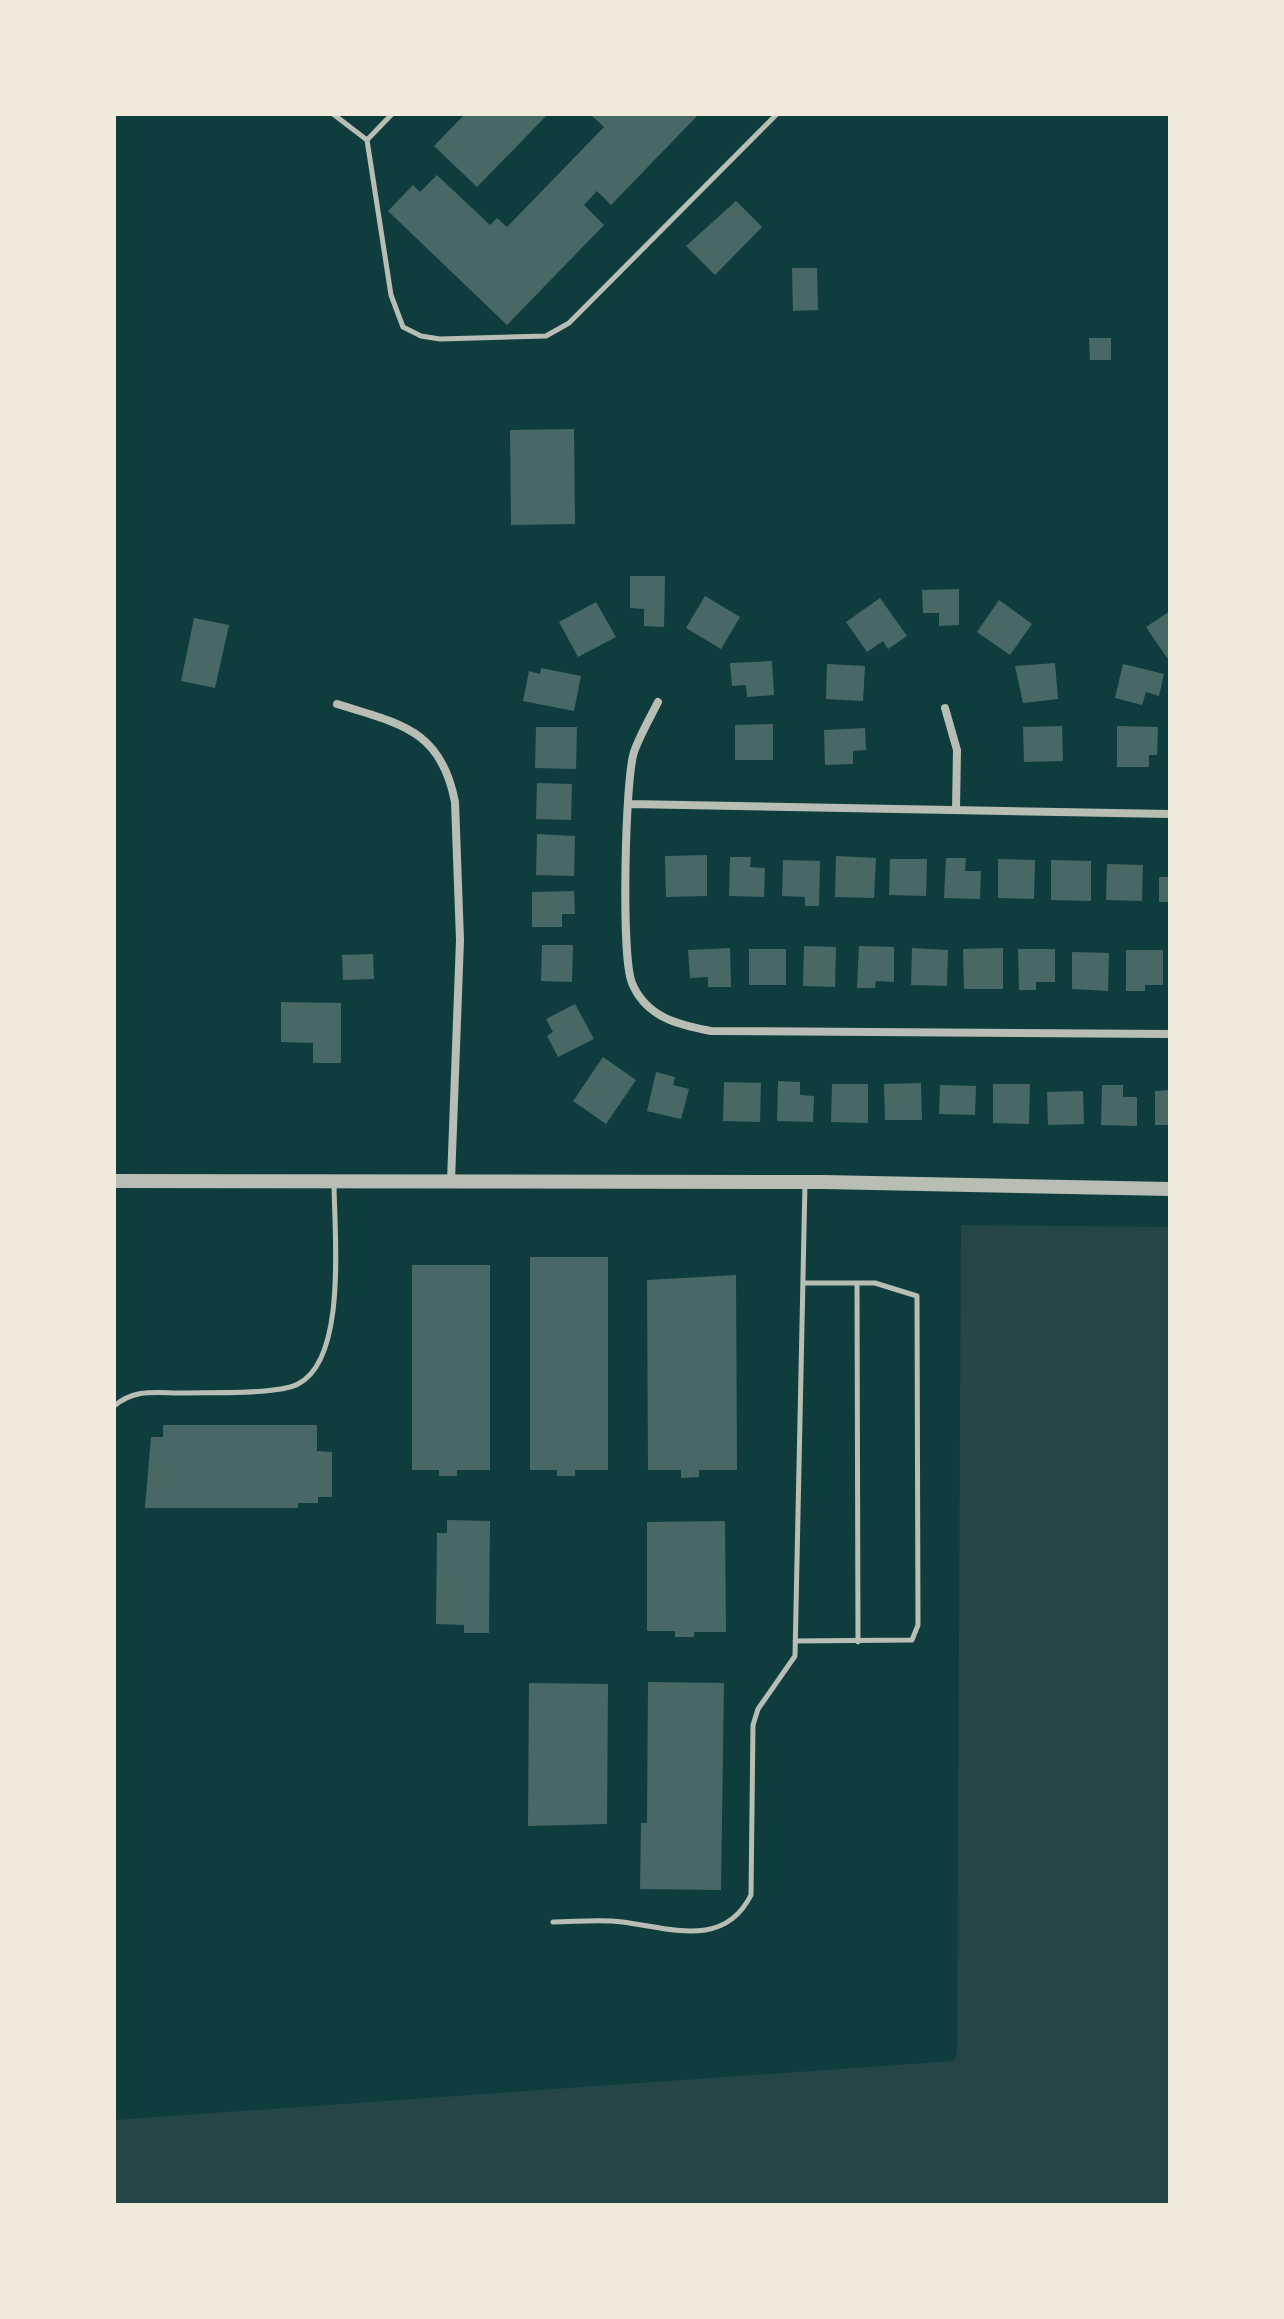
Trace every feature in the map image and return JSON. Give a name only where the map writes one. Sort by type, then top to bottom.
[{"type":"street","points":[[658,702],[633,754],[624,942],[632,983],[648,1007],[672,1024],[711,1031],[1170,1034]]},
{"type":"street","points":[[337,704],[407,726],[440,756],[451,780],[455,802],[460,940],[451,1181]]},
{"type":"street","points":[[945,708],[957,750],[956,810]]},
{"type":"street","points":[[629,804],[1170,814]]},
{"type":"street","points":[[114,1181],[805,1182],[1170,1189]]},
{"type":"lane","points":[[333,114],[367,140],[391,295],[403,327],[421,336],[440,339],[546,336],[569,323],[777,114]]},
{"type":"lane","points":[[367,140],[392,114]]},
{"type":"lane","points":[[114,1406],[129,1393],[238,1392],[297,1385],[316,1371],[328,1346],[334,1289],[334,1181]]},
{"type":"lane","points":[[553,1922],[620,1921],[699,1931],[724,1925],[742,1912],[751,1895],[753,1725],[758,1709],[795,1656],[805,1182]]},
{"type":"lane","points":[[795,1641],[912,1640],[918,1625],[917,1296],[892,1286],[803,1283]]},
{"type":"lane","points":[[857,1283],[858,1642]]},
{"type":"shaded area","points":[[961,1225],[1170,1227],[1170,2205],[114,2205],[114,2120],[954,2061],[957,2053]]},
{"type":"building","points":[[465,114],[548,114],[477,187],[434,146]]},
{"type":"building","points":[[590,114],[699,114],[611,205],[597,191],[584,205],[604,225],[507,325],[388,211],[413,185],[420,192],[437,175],[490,225],[497,218],[507,227],[604,127]]},
{"type":"building","points":[[736,201],[762,227],[715,275],[686,246]]},
{"type":"building","points":[[792,268],[817,268],[818,310],[793,311]]},
{"type":"building","points":[[1089,338],[1111,338],[1111,360],[1090,360]]},
{"type":"building","points":[[574,429],[575,524],[511,525],[510,430]]},
{"type":"building","points":[[630,576],[665,576],[664,627],[644,626],[644,609],[630,608]]},
{"type":"building","points":[[959,589],[959,625],[939,626],[939,613],[923,613],[922,590]]},
{"type":"building","points":[[705,596],[740,617],[721,649],[686,628]]},
{"type":"building","points":[[880,598],[907,636],[888,649],[883,641],[867,652],[846,622]]},
{"type":"building","points":[[999,600],[1032,624],[1010,655],[977,632]]},
{"type":"building","points":[[596,602],[616,637],[578,657],[559,622]]},
{"type":"building","points":[[1170,611],[1170,656],[1167,658],[1146,627]]},
{"type":"building","points":[[194,618],[229,625],[215,688],[181,681]]},
{"type":"building","points":[[772,661],[774,695],[747,697],[746,685],[732,686],[730,663]]},
{"type":"building","points":[[1055,663],[1058,699],[1023,703],[1015,666]]},
{"type":"building","points":[[827,664],[865,666],[863,701],[826,699]]},
{"type":"building","points":[[1123,664],[1164,674],[1159,696],[1146,692],[1142,705],[1115,698]]},
{"type":"building","points":[[541,668],[581,676],[574,711],[523,701],[529,671],[540,674]]},
{"type":"building","points":[[773,724],[773,760],[735,760],[735,725]]},
{"type":"building","points":[[1062,726],[1063,761],[1024,762],[1023,727]]},
{"type":"building","points":[[1117,726],[1158,727],[1157,755],[1149,755],[1149,767],[1117,767]]},
{"type":"building","points":[[536,727],[577,727],[576,769],[535,768]]},
{"type":"building","points":[[865,728],[866,750],[853,751],[853,764],[825,765],[824,730]]},
{"type":"building","points":[[537,783],[572,784],[571,820],[536,819]]},
{"type":"building","points":[[537,834],[575,836],[574,876],[536,875]]},
{"type":"building","points":[[707,855],[707,896],[666,897],[665,856]]},
{"type":"building","points":[[836,856],[876,858],[874,898],[835,897]]},
{"type":"building","points":[[730,857],[751,857],[750,867],[765,868],[764,897],[729,896]]},
{"type":"building","points":[[946,858],[966,858],[965,871],[981,871],[980,899],[944,898]]},
{"type":"building","points":[[890,859],[927,859],[926,896],[889,895]]},
{"type":"building","points":[[998,859],[1035,860],[1034,899],[998,898]]},
{"type":"building","points":[[783,860],[820,861],[819,906],[805,906],[805,897],[782,896]]},
{"type":"building","points":[[1051,860],[1091,861],[1091,901],[1051,900]]},
{"type":"building","points":[[1107,864],[1143,865],[1142,901],[1106,900]]},
{"type":"building","points":[[1159,877],[1170,877],[1170,902],[1159,902]]},
{"type":"building","points":[[574,891],[575,914],[562,914],[562,927],[532,927],[532,892]]},
{"type":"building","points":[[542,945],[573,945],[572,982],[541,981]]},
{"type":"building","points":[[804,946],[836,947],[835,987],[803,986]]},
{"type":"building","points":[[859,946],[894,947],[894,982],[876,981],[875,988],[857,988]]},
{"type":"building","points":[[730,948],[731,987],[708,987],[708,977],[690,978],[688,950]]},
{"type":"building","points":[[912,948],[948,950],[947,986],[911,985]]},
{"type":"building","points":[[1003,948],[1003,989],[964,989],[963,949]]},
{"type":"building","points":[[749,949],[786,949],[786,985],[749,985]]},
{"type":"building","points":[[1018,949],[1055,949],[1055,982],[1036,982],[1036,990],[1019,990]]},
{"type":"building","points":[[1126,950],[1163,950],[1163,985],[1145,985],[1145,991],[1126,991]]},
{"type":"building","points":[[1072,952],[1109,953],[1108,991],[1072,989]]},
{"type":"building","points":[[373,954],[374,979],[343,980],[342,955]]},
{"type":"building","points":[[281,1002],[341,1003],[341,1063],[313,1063],[313,1043],[281,1042]]},
{"type":"building","points":[[575,1004],[594,1039],[558,1057],[547,1036],[553,1032],[546,1019]]},
{"type":"building","points":[[603,1057],[636,1080],[606,1124],[573,1101]]},
{"type":"building","points":[[656,1072],[675,1077],[673,1085],[689,1089],[681,1119],[647,1111]]},
{"type":"building","points":[[778,1081],[800,1082],[800,1095],[814,1096],[813,1122],[777,1121]]},
{"type":"building","points":[[724,1082],[761,1083],[760,1122],[723,1121]]},
{"type":"building","points":[[921,1083],[922,1120],[885,1120],[884,1084]]},
{"type":"building","points":[[832,1084],[868,1084],[868,1123],[831,1122]]},
{"type":"building","points":[[993,1084],[1030,1084],[1029,1124],[993,1123]]},
{"type":"building","points":[[940,1085],[976,1086],[975,1115],[939,1114]]},
{"type":"building","points":[[1102,1085],[1123,1085],[1123,1097],[1137,1097],[1137,1126],[1101,1125]]},
{"type":"building","points":[[1170,1090],[1170,1125],[1155,1125],[1155,1091]]},
{"type":"building","points":[[1083,1091],[1084,1124],[1048,1125],[1047,1092]]},
{"type":"building","points":[[530,1257],[608,1257],[608,1470],[575,1470],[575,1476],[557,1476],[557,1470],[530,1470]]},
{"type":"building","points":[[412,1265],[490,1265],[490,1470],[457,1470],[457,1476],[439,1476],[439,1470],[412,1470]]},
{"type":"building","points":[[736,1275],[737,1470],[699,1470],[699,1477],[681,1478],[681,1470],[648,1470],[647,1280]]},
{"type":"building","points":[[163,1425],[317,1425],[317,1451],[332,1452],[332,1497],[318,1497],[318,1503],[298,1503],[298,1508],[145,1508],[151,1437],[163,1437]]},
{"type":"building","points":[[447,1520],[490,1521],[489,1633],[464,1633],[464,1625],[436,1624],[437,1533],[447,1533]]},
{"type":"building","points":[[725,1521],[726,1632],[694,1632],[694,1637],[675,1637],[675,1631],[647,1631],[647,1522]]},
{"type":"building","points":[[648,1682],[724,1683],[721,1890],[640,1889],[641,1823],[647,1823]]},
{"type":"building","points":[[529,1683],[608,1684],[607,1824],[528,1826]]}]
